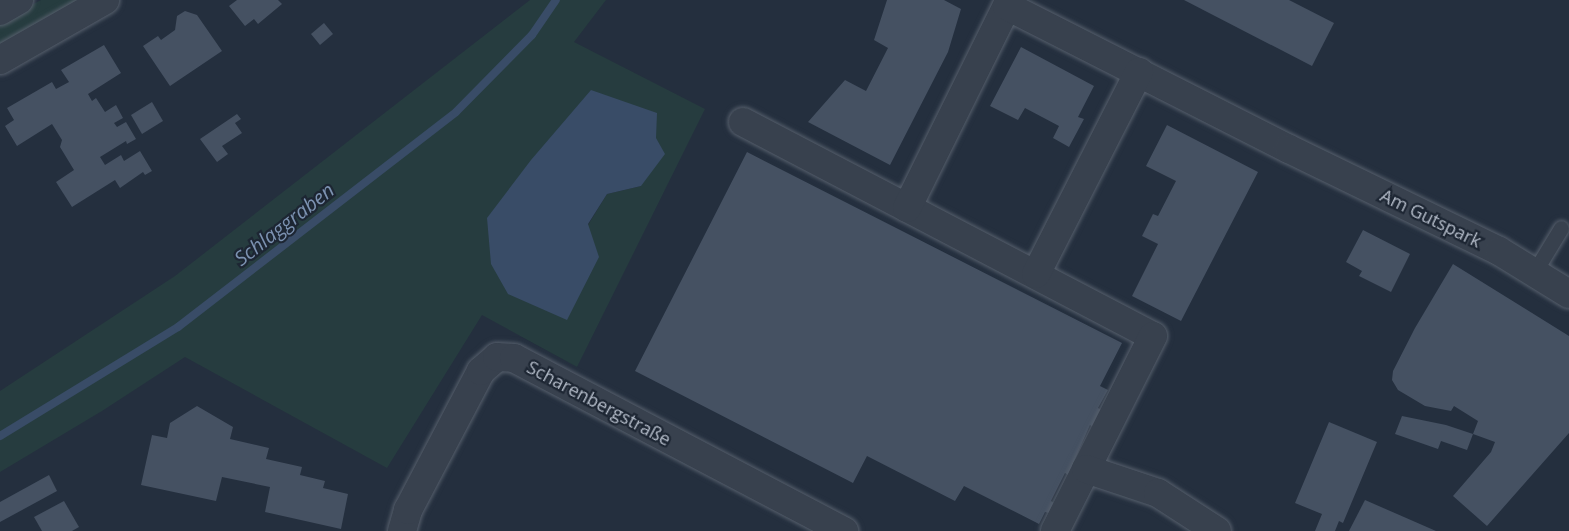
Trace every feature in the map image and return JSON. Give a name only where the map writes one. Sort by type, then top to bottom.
[{"type":"street","points":[[0,11],[19,0]]},
{"type":"street","points":[[0,60],[105,0]]},
{"type":"street","name":"Am Gutspark","points":[[907,208],[1007,6],[1289,149],[1499,251],[1569,294]]},
{"type":"street","points":[[1036,274],[1139,72]]},
{"type":"street","points":[[743,122],[1153,336],[1055,531]]},
{"type":"street","name":"Scharenbergstraße","points":[[402,531],[408,510],[481,371],[497,357],[514,358],[844,531]]},
{"type":"street","points":[[1086,470],[1158,493],[1217,531]]},
{"type":"lane","points":[[1535,272],[1561,228]]},
{"type":"green space","points":[[41,0],[84,0],[0,46],[0,22]]},
{"type":"green space","points":[[530,0],[606,0],[574,42],[705,109],[577,367],[482,315],[387,468],[185,357],[102,411],[0,472],[0,391],[175,276]],"holes":[[[591,90],[641,186],[607,194],[588,225]]]},
{"type":"water","points":[[591,90],[657,113],[656,138],[665,154],[641,186],[607,194],[588,224],[599,257],[567,320],[508,294],[491,264],[487,218],[531,160]]},
{"type":"building","points":[[237,0],[278,0],[282,4],[258,24],[254,19],[245,26],[229,6]]},
{"type":"building","points":[[887,0],[944,0],[961,9],[948,52],[890,165],[808,122],[845,80],[866,91],[888,48],[874,40]]},
{"type":"building","points":[[1184,0],[1289,0],[1334,23],[1312,66]]},
{"type":"building","points":[[185,11],[197,15],[222,51],[170,86],[143,46],[158,36],[161,40],[175,30],[177,16]]},
{"type":"building","points":[[324,23],[333,34],[320,45],[311,34]]},
{"type":"building","points":[[104,45],[121,73],[88,94],[92,101],[96,98],[105,112],[116,105],[123,118],[114,123],[117,127],[126,122],[136,139],[127,144],[126,141],[100,157],[105,165],[121,155],[124,161],[140,151],[152,171],[145,175],[143,172],[120,188],[115,180],[72,207],[56,182],[74,170],[60,147],[62,140],[52,124],[17,146],[5,126],[14,120],[7,108],[52,82],[56,89],[69,82],[61,70]]},
{"type":"building","points":[[1021,47],[1094,86],[1078,117],[1084,119],[1069,147],[1053,138],[1059,126],[1025,108],[1018,120],[990,106]]},
{"type":"building","points":[[152,102],[163,121],[142,134],[131,115]]},
{"type":"building","points":[[237,114],[241,119],[235,123],[242,133],[222,146],[228,154],[217,162],[200,139]]},
{"type":"building","points":[[1167,125],[1258,172],[1181,321],[1132,296],[1158,244],[1142,236],[1153,214],[1158,216],[1176,181],[1146,166]]},
{"type":"building","points":[[747,152],[1122,343],[1100,386],[1108,390],[1098,408],[1102,410],[1093,427],[1090,425],[1068,475],[1065,473],[1051,501],[1054,503],[1049,513],[1045,512],[1039,524],[964,486],[955,501],[867,456],[853,483],[635,371]]},
{"type":"building","points":[[1363,230],[1410,254],[1391,292],[1359,276],[1362,271],[1346,262]]},
{"type":"building","points":[[1453,264],[1569,336],[1569,433],[1487,526],[1453,496],[1491,452],[1495,442],[1473,434],[1478,421],[1454,406],[1451,411],[1425,406],[1398,390],[1392,380],[1393,371],[1415,328]]},
{"type":"building","points":[[197,406],[233,427],[230,439],[269,448],[266,459],[302,467],[300,475],[325,481],[323,488],[348,494],[341,529],[265,512],[270,487],[222,477],[216,501],[141,485],[152,435],[167,438],[170,423]]},
{"type":"building","points":[[1402,416],[1446,425],[1473,434],[1467,450],[1441,441],[1438,449],[1395,434]]},
{"type":"building","points":[[1329,422],[1377,442],[1343,523],[1339,521],[1335,531],[1315,531],[1322,514],[1295,503]]},
{"type":"building","points":[[49,475],[57,491],[0,522],[0,502]]},
{"type":"building","points":[[1365,500],[1436,531],[1349,531]]},
{"type":"building","points":[[64,501],[79,527],[72,531],[42,531],[34,517]]},
{"type":"waterway","name":"Schlaggraben","points":[[0,436],[178,327],[456,112],[532,35],[556,0]]}]
